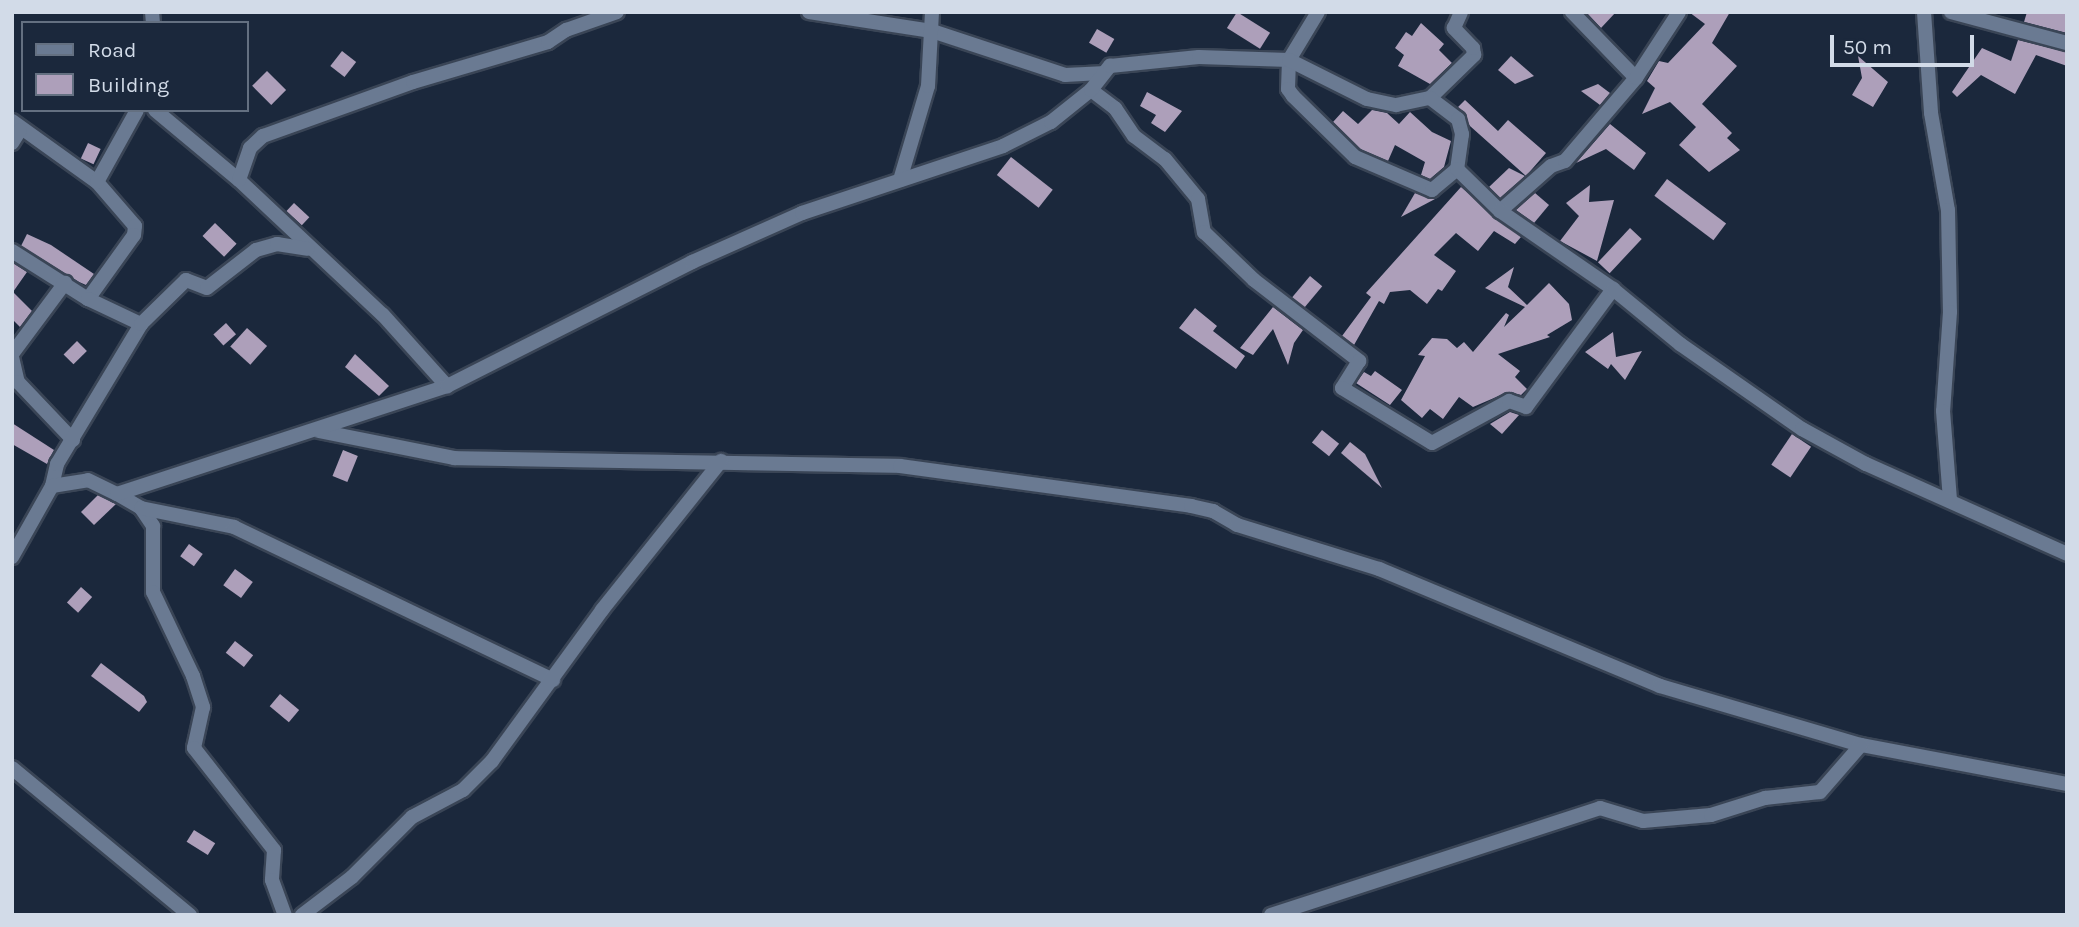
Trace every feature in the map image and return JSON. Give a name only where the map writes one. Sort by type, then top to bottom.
[{"type":"street","points":[[239,180],[250,148],[263,136],[413,82],[548,41],[566,30],[617,12]]},
{"type":"street","points":[[809,12],[932,31],[1065,75],[1101,73]]},
{"type":"street","points":[[900,180],[928,86],[932,12]]},
{"type":"street","points":[[1318,12],[1289,60],[1288,89],[1350,154],[1432,190],[1457,170],[1462,134],[1458,119],[1430,98]]},
{"type":"street","points":[[117,494],[447,386],[692,262],[802,214],[1003,146],[1051,122],[1091,90],[1101,73],[1110,66],[1199,57],[1289,60],[1367,99],[1396,105],[1430,98],[1474,55],[1473,48],[1454,28],[1461,12]]},
{"type":"street","points":[[1572,12],[1636,78]]},
{"type":"street","points":[[1500,211],[1551,166],[1565,161],[1636,78],[1679,12]]},
{"type":"street","points":[[1924,12],[1931,113],[1948,210],[1950,312],[1943,411],[1950,500]]},
{"type":"street","points":[[1951,12],[2067,43]]},
{"type":"street","points":[[1091,90],[1115,108],[1134,136],[1165,159],[1198,199],[1204,232],[1254,280],[1359,361],[1342,388],[1432,443],[1509,401],[1526,407],[1613,289]]},
{"type":"street","points":[[97,183],[136,112]]},
{"type":"street","points":[[157,112],[239,180],[309,249],[383,315],[447,386]]},
{"type":"street","points":[[15,131],[97,183],[136,230],[88,299]]},
{"type":"street","points":[[1457,170],[1500,211],[1613,289],[1680,344],[1802,429],[1866,464],[2067,554]]},
{"type":"street","points":[[12,557],[52,486],[57,464],[141,324],[190,278],[207,288],[256,250],[277,244],[309,249]]},
{"type":"street","points":[[12,251],[88,299],[141,324]]},
{"type":"street","points":[[65,283],[12,355],[18,382],[73,440]]},
{"type":"street","points":[[316,430],[454,458],[900,466],[1213,511],[1237,525],[1379,569],[1660,686],[1861,745],[2067,785]]},
{"type":"street","points":[[302,915],[352,877],[412,817],[471,783],[553,680],[601,610],[721,461]]},
{"type":"street","points":[[52,486],[88,480],[141,508],[234,527],[553,680]]},
{"type":"street","points":[[141,508],[155,533],[153,592],[193,676],[203,707],[194,748],[274,850],[272,880],[285,915]]},
{"type":"street","points":[[1271,915],[1600,808],[1643,821],[1711,815],[1765,798],[1819,793],[1861,745]]},
{"type":"street","points":[[12,768],[190,915]]},
{"type":"building","points":[[1237,12],[1270,33],[1260,49],[1227,28]]},
{"type":"building","points":[[1586,12],[1616,12],[1601,28]]},
{"type":"building","points":[[1689,12],[1730,12],[1712,43],[1737,66],[1702,104],[1732,133],[1727,138],[1740,150],[1709,172],[1679,145],[1696,127],[1670,102],[1642,114],[1655,88],[1647,81],[1659,61],[1668,63],[1705,24]]},
{"type":"building","points":[[2027,12],[2067,12],[2067,33],[2024,22]]},
{"type":"building","points":[[1421,23],[1444,44],[1439,50],[1452,63],[1430,84],[1398,66],[1404,55],[1395,48],[1406,32],[1412,36]]},
{"type":"building","points":[[1097,29],[1114,39],[1106,53],[1089,43]]},
{"type":"building","points":[[2018,40],[2067,52],[2067,66],[2036,55],[2015,94],[1981,75],[1957,97],[1952,92],[1982,48],[2011,61]]},
{"type":"building","points":[[342,51],[356,62],[344,77],[330,66]]},
{"type":"building","points":[[1511,56],[1534,76],[1515,84],[1498,70]]},
{"type":"building","points":[[1858,56],[1888,82],[1873,107],[1852,95],[1862,78]]},
{"type":"building","points":[[267,71],[286,90],[271,105],[252,86]]},
{"type":"building","points":[[1598,84],[1610,93],[1600,105],[1581,91]]},
{"type":"building","points":[[1147,92],[1182,111],[1165,132],[1151,123],[1156,115],[1140,106]]},
{"type":"building","points":[[1465,100],[1498,131],[1508,120],[1546,153],[1526,176],[1470,126],[1458,107]]},
{"type":"building","points":[[1372,110],[1387,113],[1399,124],[1410,112],[1432,132],[1451,141],[1444,167],[1430,179],[1421,175],[1425,162],[1395,145],[1388,161],[1360,149],[1333,122],[1343,111],[1358,124]]},
{"type":"building","points":[[1610,124],[1646,153],[1634,170],[1606,149],[1576,163]]},
{"type":"building","points":[[88,143],[101,149],[94,164],[81,158]]},
{"type":"building","points":[[1011,157],[1053,190],[1039,208],[997,175]]},
{"type":"building","points":[[1509,168],[1525,176],[1500,198],[1489,187]]},
{"type":"building","points":[[1667,179],[1726,224],[1713,240],[1654,196]]},
{"type":"building","points":[[1590,185],[1589,202],[1614,200],[1597,261],[1560,241],[1579,216],[1566,203]]},
{"type":"building","points":[[1461,187],[1521,237],[1515,244],[1494,231],[1478,251],[1456,233],[1434,255],[1456,271],[1442,291],[1438,289],[1427,304],[1410,290],[1390,292],[1384,304],[1379,301],[1354,345],[1342,336],[1371,297],[1366,293]]},
{"type":"building","points":[[1415,193],[1435,199],[1401,217]]},
{"type":"building","points":[[1535,193],[1549,205],[1534,223],[1516,210]]},
{"type":"building","points":[[294,203],[309,217],[302,225],[286,211]]},
{"type":"building","points":[[215,223],[237,244],[224,257],[202,236]]},
{"type":"building","points":[[1630,228],[1642,239],[1610,273],[1598,262]]},
{"type":"building","points":[[27,234],[51,245],[94,274],[86,285],[79,282],[21,246]]},
{"type":"building","points":[[13,263],[27,272],[13,292],[32,311],[20,327],[12,319]]},
{"type":"building","points":[[1514,267],[1508,287],[1527,305],[1549,283],[1569,304],[1572,320],[1547,335],[1550,337],[1498,354],[1520,371],[1515,377],[1527,389],[1521,395],[1508,392],[1473,407],[1459,397],[1443,419],[1430,409],[1422,418],[1401,400],[1425,356],[1418,355],[1432,338],[1447,339],[1457,348],[1464,342],[1473,352],[1506,313],[1509,315],[1504,327],[1525,307],[1485,288]]},
{"type":"building","points":[[1310,276],[1322,286],[1304,308],[1292,297]]},
{"type":"building","points":[[1273,307],[1303,330],[1294,343],[1288,365],[1273,329],[1253,355],[1240,348]]},
{"type":"building","points":[[1195,308],[1217,326],[1213,331],[1245,356],[1236,369],[1179,328]]},
{"type":"building","points":[[226,323],[236,334],[223,346],[213,334]]},
{"type":"building","points":[[247,328],[267,346],[250,365],[230,347]]},
{"type":"building","points":[[1613,332],[1616,357],[1642,351],[1625,380],[1611,364],[1608,369],[1585,352]]},
{"type":"building","points":[[77,341],[87,351],[73,364],[64,354]]},
{"type":"building","points":[[355,354],[389,386],[379,396],[345,367]]},
{"type":"building","points":[[1375,371],[1402,390],[1390,405],[1356,383],[1364,372],[1371,376]]},
{"type":"building","points":[[1510,412],[1519,415],[1502,434],[1490,424]]},
{"type":"building","points":[[12,423],[54,450],[47,464],[12,444]]},
{"type":"building","points":[[1322,430],[1339,444],[1329,456],[1312,442]]},
{"type":"building","points":[[1792,434],[1811,447],[1790,478],[1771,465]]},
{"type":"building","points":[[1350,442],[1365,454],[1382,488],[1341,453]]},
{"type":"building","points":[[343,450],[358,456],[347,482],[333,476]]},
{"type":"building","points":[[98,495],[116,504],[94,525],[81,512]]},
{"type":"building","points":[[189,544],[203,554],[194,566],[180,556]]},
{"type":"building","points":[[235,569],[253,582],[241,598],[223,585]]},
{"type":"building","points":[[81,587],[92,597],[78,613],[67,603]]},
{"type":"building","points":[[235,641],[253,655],[244,667],[226,653]]},
{"type":"building","points":[[101,663],[144,696],[147,702],[139,712],[91,676]]},
{"type":"building","points":[[280,694],[299,710],[289,722],[270,706]]},
{"type":"building","points":[[194,830],[215,843],[208,855],[187,842]]}]
